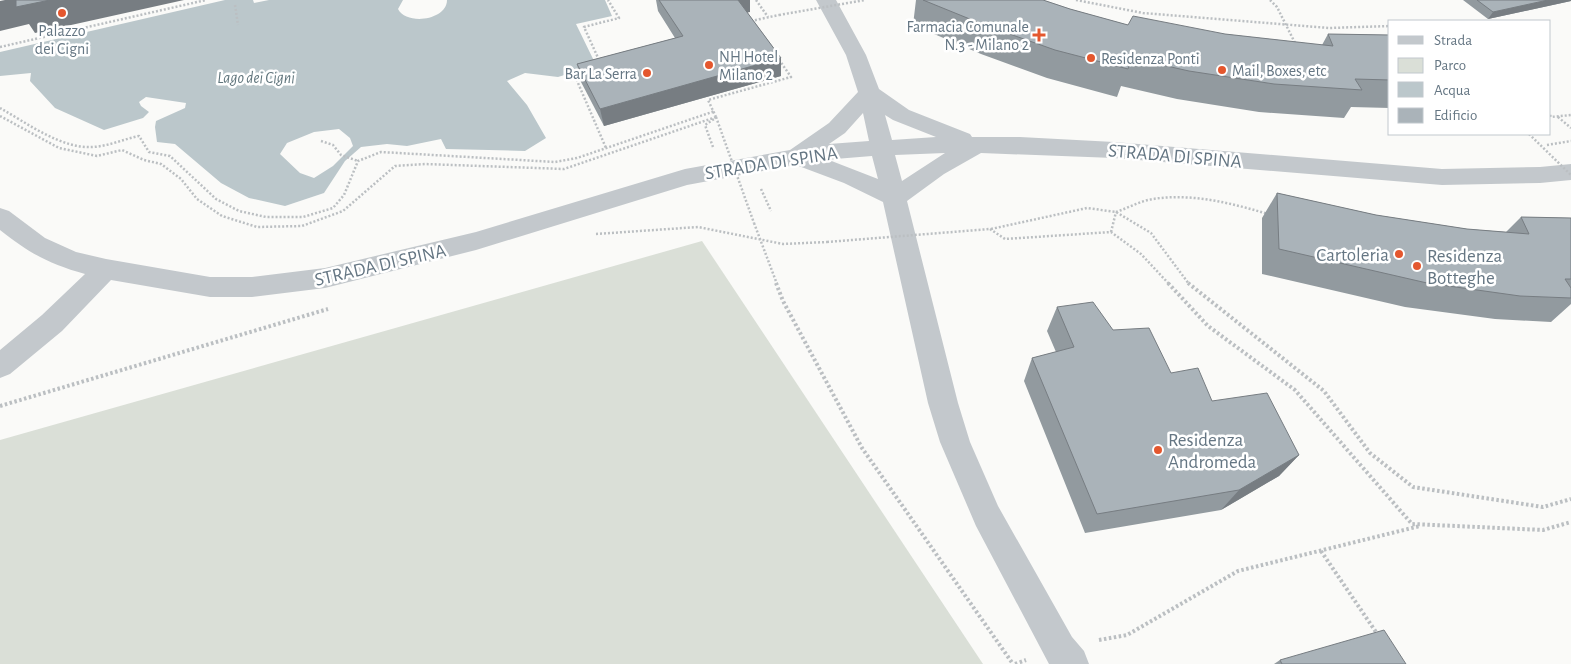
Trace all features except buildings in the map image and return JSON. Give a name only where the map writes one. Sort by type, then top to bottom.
[{"type":"street","points":[[826,0],[856,55],[869,93],[943,403],[955,442],[987,516],[1060,648],[1071,664]]},
{"type":"street","points":[[869,93],[901,115],[978,144]]},
{"type":"street","points":[[795,157],[837,128],[869,93]]},
{"type":"street","points":[[895,198],[936,168],[978,144]]},
{"type":"street","name":"STRADA DI SPINA","points":[[0,218],[36,245],[70,260],[106,269],[210,287],[252,287],[325,278],[476,241],[685,177],[795,157],[882,148],[978,144],[1114,150],[1442,177],[1571,173]]},
{"type":"street","points":[[795,157],[852,177],[895,198]]},
{"type":"street","points":[[0,366],[52,323],[106,269]]},
{"type":"path","points":[[0,47],[206,0]]},
{"type":"path","points":[[602,68],[584,27],[620,18],[608,0]]},
{"type":"path","points":[[756,0],[768,17]]},
{"type":"path","points":[[757,29],[751,21],[865,0]]},
{"type":"path","points":[[1076,0],[1143,13],[1329,28],[1388,26]]},
{"type":"path","points":[[1270,0],[1277,7],[1297,47]]},
{"type":"path","points":[[235,5],[238,26]]},
{"type":"path","points":[[780,61],[791,77],[708,100],[715,111],[759,239],[783,301],[862,448],[1013,664]]},
{"type":"path","points":[[584,74],[574,76],[606,148]]},
{"type":"path","points":[[0,108],[63,141],[86,147],[102,146],[124,138],[139,136],[149,152],[170,156],[216,199],[239,211],[266,217],[303,217],[333,208],[344,195],[349,177],[358,161],[381,152],[555,162],[577,158],[715,111]]},
{"type":"path","points":[[1551,116],[1571,115]]},
{"type":"path","points":[[0,116],[59,148],[80,154],[97,156],[122,150],[144,160],[161,164],[181,179],[197,199],[222,216],[257,227],[302,226],[343,211],[395,166],[425,164],[564,169],[716,117]]},
{"type":"path","points":[[1558,116],[1571,128]]},
{"type":"path","points":[[705,125],[716,117]]},
{"type":"path","points":[[1530,135],[1571,173]]},
{"type":"path","points":[[321,141],[330,142],[341,155],[358,161]]},
{"type":"path","points":[[1116,212],[1151,200],[1193,197],[1245,207],[1269,214]]},
{"type":"path","points":[[592,234],[698,227],[783,244],[990,229],[1087,208],[1116,212],[1151,233],[1188,282],[1324,391],[1370,453],[1413,487],[1543,507],[1571,499]]},
{"type":"path","points":[[1112,232],[1116,212]]},
{"type":"path","points":[[990,229],[1005,239],[1112,232],[1141,254],[1208,326],[1295,390],[1412,524],[1543,530],[1571,522]]},
{"type":"path","points":[[0,406],[329,308]]},
{"type":"path","points":[[1126,635],[1238,571],[1426,525]]},
{"type":"path","points":[[1321,551],[1381,640]]},
{"type":"green space","points":[[702,241],[983,664],[0,664],[0,440]]},
{"type":"water","name":"Lago dei Cigni","points":[[225,0],[253,0],[254,3],[269,0],[403,0],[398,9],[409,18],[417,19],[434,16],[441,12],[447,0],[605,0],[612,16],[576,24],[596,65],[558,77],[525,73],[507,81],[527,105],[546,138],[525,151],[446,149],[441,139],[407,146],[387,144],[361,147],[345,161],[324,193],[285,206],[249,198],[221,183],[175,144],[157,142],[156,121],[185,108],[186,103],[146,97],[139,102],[149,112],[143,118],[104,130],[55,108],[30,81],[31,73],[0,76],[0,52]],"holes":[[[339,129],[350,138],[353,146],[333,166],[314,178],[300,173],[280,154],[287,143],[314,132]]]},
{"type":"place","name":"Palazzo dei Cigni","points":[[62,13]]},
{"type":"place","name":"Farmacia Comunale N.3 - Milano 2","points":[[1039,35]]},
{"type":"place","name":"Residenza Ponti","points":[[1091,58]]},
{"type":"place","name":"NH Hotel Milano 2","points":[[709,65]]},
{"type":"place","name":"Mail, Boxes, etc","points":[[1222,70]]},
{"type":"place","name":"Bar La Serra","points":[[647,73]]},
{"type":"place","name":"Cartoleria","points":[[1399,254]]},
{"type":"place","name":"Residenza Botteghe","points":[[1417,266]]},
{"type":"place","name":"Residenza Andromeda","points":[[1158,450]]}]
